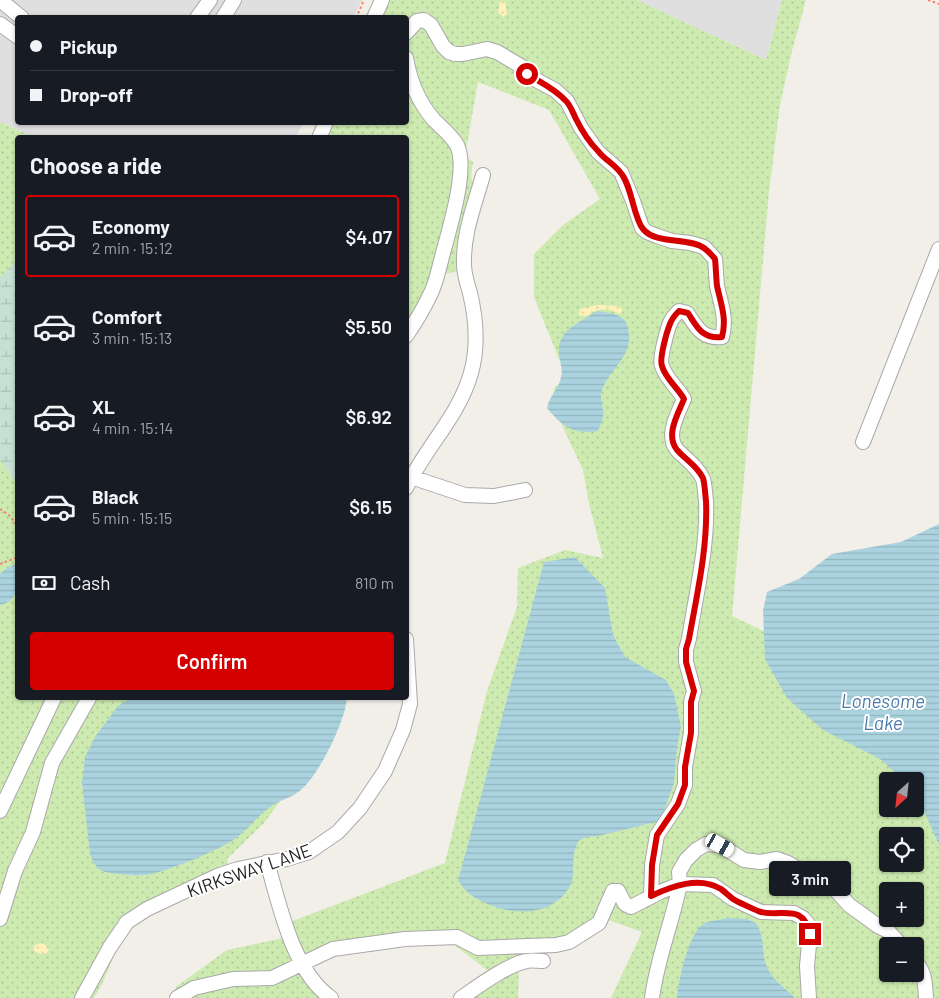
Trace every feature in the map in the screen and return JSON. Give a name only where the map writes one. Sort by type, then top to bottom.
[{"type":"street","points":[[0,0],[18,15]]},
{"type":"street","points":[[199,15],[210,0]]},
{"type":"street","points":[[225,15],[234,0]]},
{"type":"street","points":[[375,15],[382,0]]},
{"type":"street","points":[[409,30],[417,21],[424,20],[431,25],[443,46],[449,52],[463,54],[487,49],[498,52],[524,68],[527,74],[538,82],[554,90],[567,101],[581,128],[598,152],[621,172],[642,228],[656,236],[672,241],[704,247],[715,259],[717,283],[723,307],[725,327],[722,337],[712,338],[706,335],[698,328],[688,313],[679,311],[670,323],[661,358],[661,365],[669,380],[684,399],[674,423],[672,438],[677,449],[690,461],[703,479],[706,535],[686,649],[686,662],[694,691],[691,702],[691,733],[685,767],[685,785],[678,804],[657,835],[652,865],[651,896]]},
{"type":"street","points":[[0,24],[15,35]]},
{"type":"street","points":[[409,73],[422,105],[450,135],[457,146],[460,175],[454,210],[439,272],[431,293],[409,331]]},
{"type":"street","points":[[482,175],[464,240],[465,278],[474,319],[475,342],[471,371],[463,394],[447,424],[409,483],[465,494],[494,496],[525,490]]},
{"type":"street","points":[[864,442],[939,249]]},
{"type":"street","name":"KIRKSWAY LANE","points":[[82,998],[110,947],[127,922],[147,909],[198,884],[238,869],[288,859],[309,852],[338,832],[360,808],[384,771],[404,730],[410,704],[409,688]]},
{"type":"street","points":[[0,811],[53,700]]},
{"type":"street","points":[[0,919],[15,871],[33,832],[52,763],[88,700]]},
{"type":"street","points":[[652,998],[655,974],[675,908],[680,884],[680,872],[686,860],[696,850],[706,844],[720,845],[744,860],[760,862],[777,859],[788,863],[812,877],[826,882],[849,905],[888,931],[894,937]]},
{"type":"street","points":[[267,862],[289,932],[302,963],[323,992],[331,998]]},
{"type":"street","points":[[177,998],[194,988],[233,979],[272,978],[333,949],[415,938],[458,937],[478,948],[556,946],[569,942],[599,923],[613,891],[618,891],[626,904],[631,907],[680,884],[713,885],[733,899],[761,912],[794,913],[803,918],[808,924],[810,934],[807,966],[809,998]]},
{"type":"street","points":[[461,998],[512,966],[527,961],[543,961]]},
{"type":"street","points":[[924,976],[926,998]]},
{"type":"path","points":[[357,15],[364,0]]},
{"type":"path","points":[[928,0],[939,4]]},
{"type":"path","points":[[0,508],[10,515],[15,522]]},
{"type":"path","points":[[0,564],[15,557]]},
{"type":"shaded area","points":[[0,0],[362,0],[354,15],[15,15],[15,125],[302,125],[297,135],[27,135],[0,122]]},
{"type":"shaded area","points":[[637,0],[782,0],[766,60]]},
{"type":"green space","points":[[388,0],[637,0],[766,60],[782,0],[806,0],[780,105],[769,192],[732,616],[793,645],[939,613],[939,998],[611,998],[642,932],[603,918],[583,942],[546,953],[541,957],[516,955],[491,973],[445,938],[371,952],[302,954],[329,993],[339,998],[169,998],[177,986],[227,950],[283,938],[265,877],[259,872],[253,871],[182,898],[146,917],[132,928],[119,944],[94,998],[0,998],[0,122],[29,135],[15,135],[15,700],[343,700],[296,780],[264,823],[227,859],[229,867],[280,866],[277,871],[290,922],[445,863],[487,691],[517,607],[518,568],[565,550],[603,558],[589,504],[583,470],[551,402],[555,387],[567,379],[534,297],[534,254],[563,225],[600,199],[549,110],[478,82],[465,156],[473,162],[471,176],[474,187],[459,236],[456,253],[459,271],[444,274],[409,341],[409,135],[326,135],[331,125],[409,125],[409,15],[381,15]]},
{"type":"green space","points":[[15,262],[15,481],[0,460],[0,278]]},
{"type":"green space","points":[[519,966],[518,998],[473,998]]},
{"type":"sand","points":[[501,1],[505,2],[507,14],[503,17],[498,12]]},
{"type":"sand","points":[[598,305],[618,306],[622,309],[622,313],[603,309],[587,316],[579,315],[580,309]]},
{"type":"sand","points":[[43,943],[49,949],[47,953],[41,954],[34,951],[34,946]]},
{"type":"water","points":[[597,311],[615,314],[623,319],[628,328],[629,343],[623,358],[608,378],[601,393],[603,414],[598,431],[582,432],[563,424],[547,408],[561,377],[562,368],[559,345],[562,338],[577,323]]},
{"type":"water","name":"Lonesome Lake","points":[[939,524],[939,845],[924,811],[924,772],[895,772],[880,759],[823,730],[787,698],[765,659],[763,611],[767,592],[799,579],[832,554],[901,542]]},
{"type":"water","points":[[575,557],[605,588],[613,635],[625,657],[666,680],[674,694],[681,727],[674,783],[660,821],[598,836],[586,837],[578,841],[574,853],[572,882],[561,898],[538,910],[524,912],[510,910],[483,902],[469,894],[458,881],[544,562]]},
{"type":"water","points":[[15,565],[15,592],[7,603],[0,605],[0,574],[8,567]]},
{"type":"water","points":[[128,700],[347,700],[342,719],[325,756],[312,778],[297,793],[268,808],[229,843],[178,865],[145,875],[109,873],[100,870],[90,854],[82,783],[85,757],[95,737],[118,706]]},
{"type":"water","points":[[728,918],[747,919],[756,923],[761,935],[764,957],[770,973],[795,998],[677,998],[685,957],[694,935],[705,923]]},
{"type":"route","points":[[527,74],[554,90],[567,101],[581,128],[598,152],[621,172],[642,228],[656,236],[672,241],[704,247],[715,259],[717,283],[723,307],[725,327],[722,337],[712,338],[698,328],[688,313],[679,311],[670,323],[661,358],[661,365],[669,380],[684,399],[674,423],[672,438],[677,449],[690,461],[703,479],[706,535],[686,649],[686,662],[694,691],[691,702],[691,733],[685,767],[685,785],[678,804],[657,835],[652,865],[651,896],[680,884],[713,885],[733,899],[761,912],[794,913],[803,918],[808,924],[810,934]]}]
